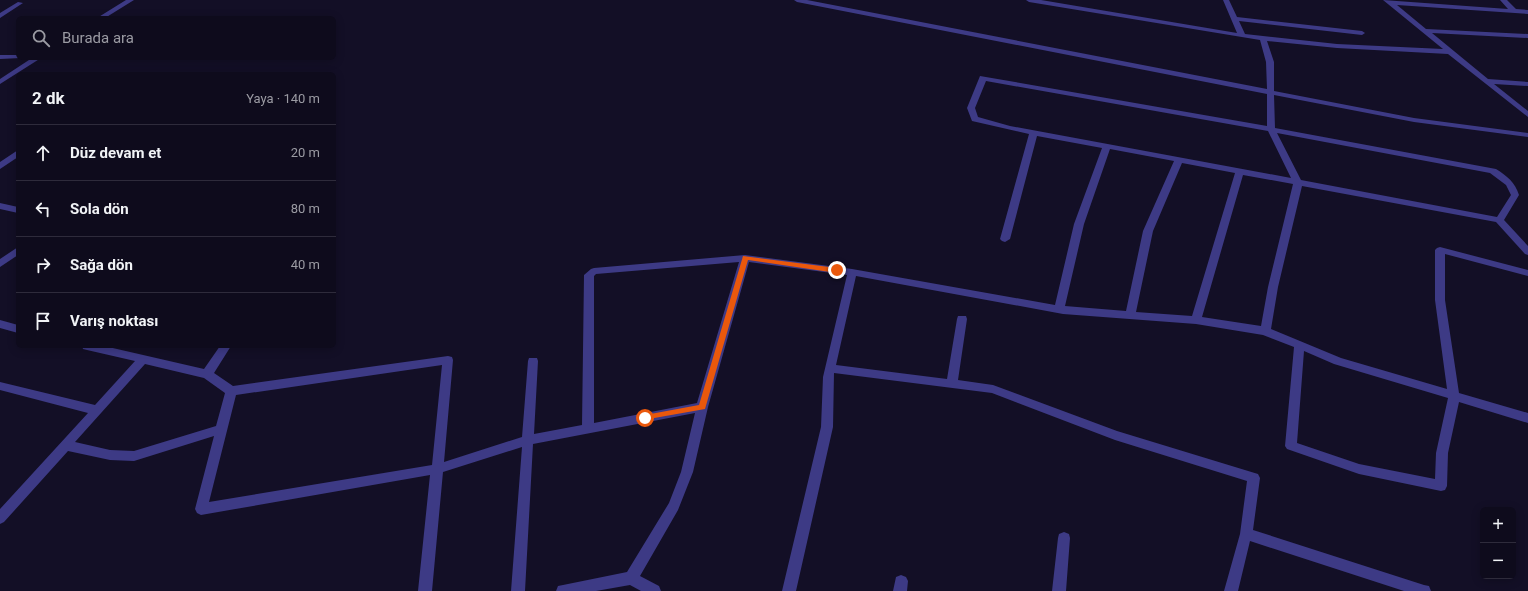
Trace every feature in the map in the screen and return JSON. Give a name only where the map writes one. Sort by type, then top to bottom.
[{"type":"street","points":[[103,16],[131,0]]},
{"type":"street","points":[[797,0],[1414,120],[1528,134]]},
{"type":"street","points":[[1029,0],[1242,36],[1337,46],[1451,52]]},
{"type":"street","points":[[1226,0],[1242,36]]},
{"type":"street","points":[[1503,0],[1514,11]]},
{"type":"street","points":[[1388,2],[1528,12]]},
{"type":"street","points":[[1388,2],[1528,114]]},
{"type":"street","points":[[0,16],[20,3]]},
{"type":"street","points":[[1235,19],[1362,33]]},
{"type":"street","points":[[1425,31],[1528,36]]},
{"type":"street","points":[[1263,38],[1270,62],[1271,130],[1298,183],[1273,287],[1265,331]]},
{"type":"street","points":[[0,57],[16,57]]},
{"type":"street","points":[[0,82],[34,60]]},
{"type":"street","points":[[1499,220],[1515,195],[1514,188],[1507,180],[1493,171],[983,78],[971,108],[976,119],[1034,132],[1499,220],[1528,252]]},
{"type":"street","points":[[1486,81],[1527,84]]},
{"type":"street","points":[[1005,239],[1034,132]]},
{"type":"street","points":[[1059,309],[1079,224],[1107,145]]},
{"type":"street","points":[[0,166],[16,156]]},
{"type":"street","points":[[1130,315],[1148,231],[1179,159]]},
{"type":"street","points":[[1196,320],[1240,171]]},
{"type":"street","points":[[0,206],[16,210]]},
{"type":"street","points":[[1299,345],[1291,446],[1359,469],[1441,486],[1442,453],[1454,397],[1440,300],[1440,250],[1528,274]]},
{"type":"street","points":[[0,264],[16,252]]},
{"type":"street","points":[[564,591],[611,587],[631,578],[674,506],[687,472],[702,407],[745,258]]},
{"type":"street","points":[[588,428],[589,275],[594,271],[745,258],[852,272],[1059,309],[1196,320],[1265,331],[1338,361],[1528,418]]},
{"type":"street","points":[[789,591],[827,428],[828,376],[852,272]]},
{"type":"street","points":[[952,384],[962,318]]},
{"type":"street","points":[[0,324],[16,328]]},
{"type":"street","points":[[96,348],[207,374],[231,391],[448,360],[425,591]]},
{"type":"street","points":[[207,374],[225,348]]},
{"type":"street","points":[[0,518],[143,359]]},
{"type":"street","points":[[518,591],[533,361]]},
{"type":"street","points":[[830,368],[993,389],[1115,435],[1254,478],[1246,534],[1231,591]]},
{"type":"street","points":[[0,386],[96,410]]},
{"type":"street","points":[[231,391],[201,509],[437,469],[528,440],[702,407]]},
{"type":"street","points":[[65,446],[110,455],[134,456],[222,429]]},
{"type":"street","points":[[1246,534],[1424,591]]},
{"type":"street","points":[[1059,591],[1064,538]]},
{"type":"street","points":[[631,578],[654,591]]},
{"type":"route","points":[[645,418],[702,407],[745,258],[837,270]]}]
